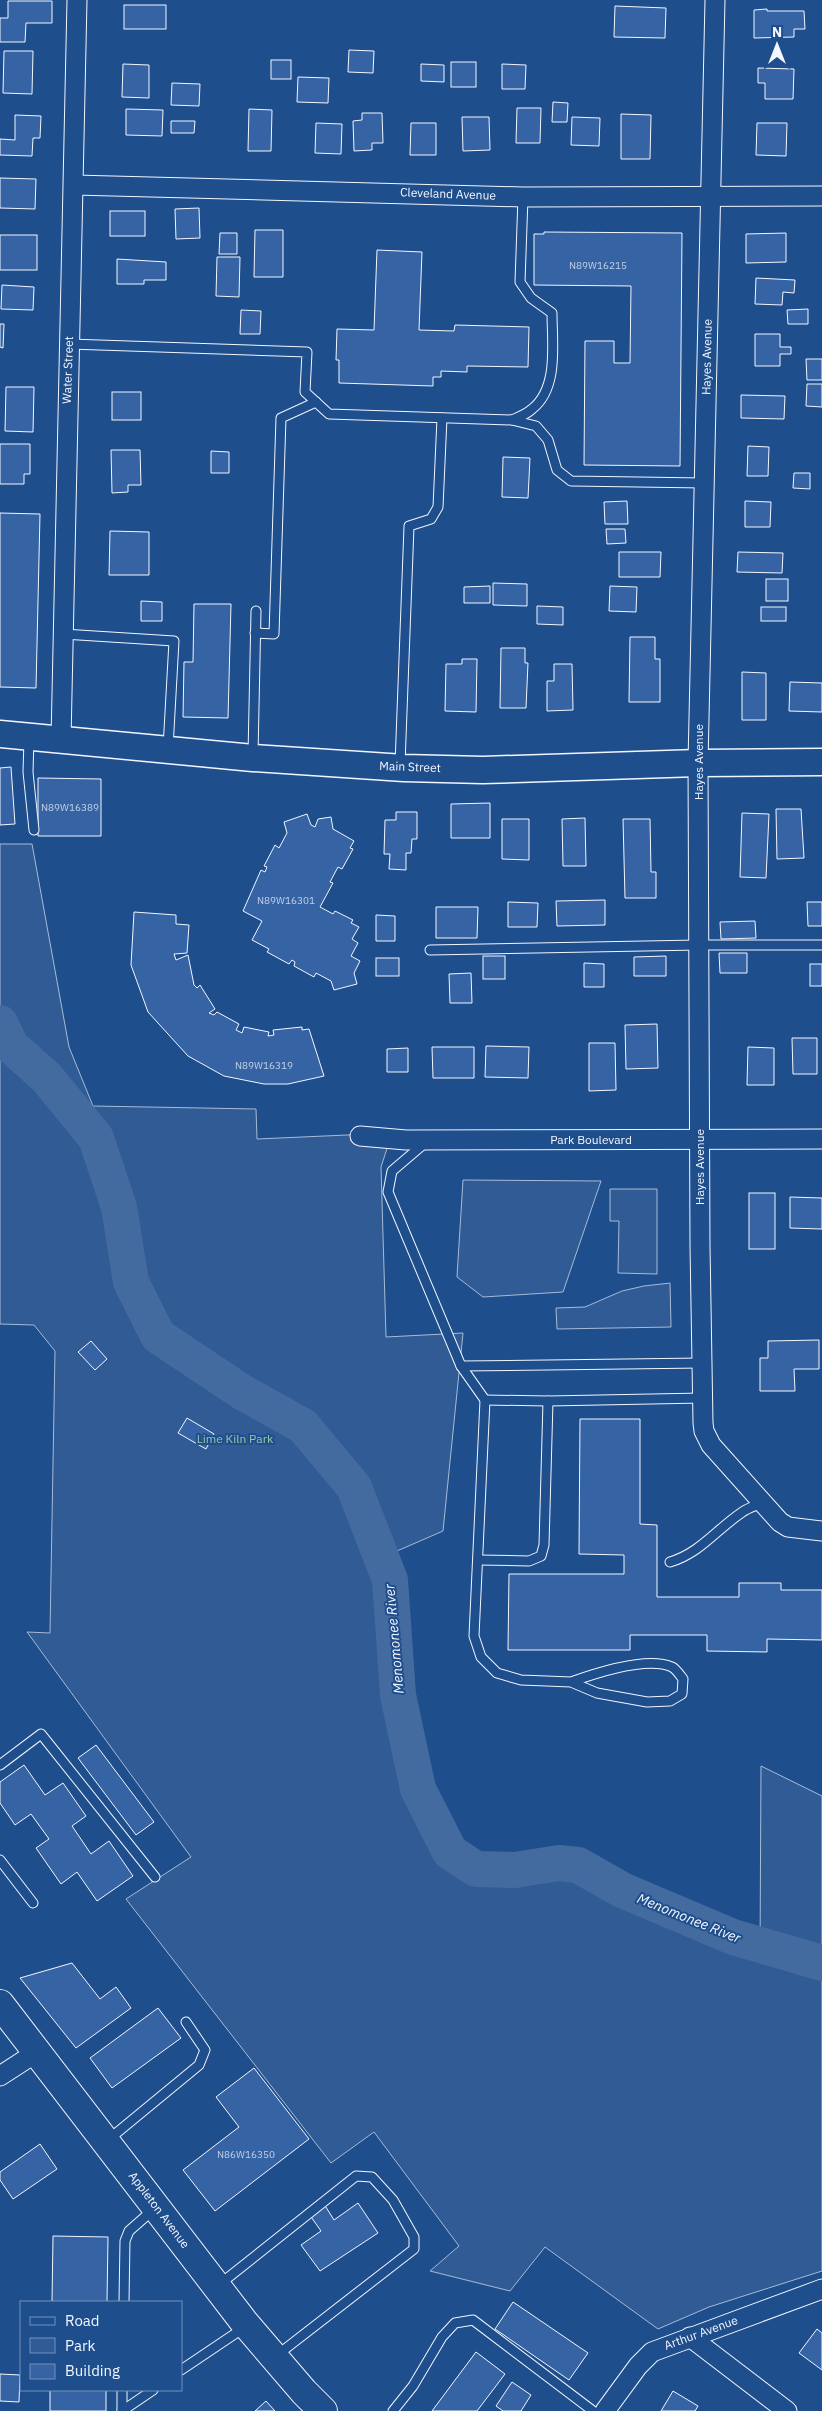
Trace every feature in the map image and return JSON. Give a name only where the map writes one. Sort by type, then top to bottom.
[{"type":"main road","name":"Main Street","points":[[0,734],[253,758],[400,768],[483,770],[698,762],[822,762]]},
{"type":"main road","name":"Appleton Avenue","points":[[0,2004],[107,2141],[247,2326],[323,2411]]},
{"type":"street","name":"Water Street","points":[[61,740],[68,344],[74,185],[77,0]]},
{"type":"street","name":"Hayes Avenue","points":[[714,0],[712,196],[698,762],[703,1423],[707,1438],[762,1503],[788,1527],[822,1531]]},
{"type":"street","name":"Cleveland Avenue","points":[[74,185],[523,196],[822,196]]},
{"type":"street","name":"Park Boulevard","points":[[360,1136],[428,1140],[822,1139]]},
{"type":"street","points":[[0,2076],[37,2052]]},
{"type":"street","name":"Arthur Avenue","points":[[605,2411],[638,2366],[652,2352],[822,2289]]},
{"type":"street","points":[[690,2337],[722,2364],[787,2411]]},
{"type":"lane","points":[[512,420],[533,409],[545,394],[551,374],[552,314],[531,298],[520,282],[523,196]]},
{"type":"lane","points":[[68,344],[307,352],[305,392],[329,414],[512,420],[536,426],[548,440],[557,470],[571,481],[704,483]]},
{"type":"lane","points":[[255,633],[274,634],[281,418],[316,402]]},
{"type":"lane","points":[[400,768],[409,526],[430,519],[438,507],[442,418]]},
{"type":"lane","points":[[253,758],[256,611]]},
{"type":"lane","points":[[62,634],[174,640],[168,749]]},
{"type":"lane","points":[[29,736],[28,772],[34,830]]},
{"type":"lane","points":[[430,950],[700,945],[822,945]]},
{"type":"lane","points":[[428,1140],[392,1171],[388,1192],[461,1366],[485,1400],[474,1636],[481,1657],[497,1673],[521,1680],[571,1682],[597,1693],[647,1702],[670,1701],[682,1694],[683,1678],[674,1668],[655,1663],[595,1674],[571,1682]]},
{"type":"lane","points":[[461,1366],[702,1363]]},
{"type":"lane","points":[[485,1400],[548,1401],[703,1398]]},
{"type":"lane","points":[[479,1560],[529,1560],[541,1556],[544,1545],[548,1401]]},
{"type":"lane","points":[[670,1562],[685,1558],[706,1544],[742,1512],[762,1503]]},
{"type":"lane","points":[[0,1765],[42,1734],[155,1877]]},
{"type":"lane","points":[[0,1860],[33,1903]]},
{"type":"lane","points":[[107,2141],[199,2065],[205,2050],[186,2022]]},
{"type":"lane","points":[[217,2287],[356,2176],[372,2177],[392,2200],[414,2236],[414,2249],[274,2357]]},
{"type":"lane","points":[[124,2301],[125,2241],[129,2232],[156,2207]]},
{"type":"lane","points":[[393,2411],[413,2386],[442,2337],[455,2324],[473,2320],[593,2411]]},
{"type":"lane","points":[[182,2369],[247,2326]]},
{"type":"lane","points":[[122,2391],[122,2411]]},
{"type":"lane","points":[[122,2411],[151,2391]]},
{"type":"green space","name":"Lime Kiln Park","points":[[0,844],[32,844],[69,1047],[93,1106],[256,1109],[257,1139],[392,1133],[381,1167],[386,1337],[463,1333],[443,1531],[367,1564],[382,1603],[389,1691],[405,1790],[422,1835],[443,1861],[476,1882],[499,1882],[544,1875],[575,1877],[613,1894],[669,1927],[760,1956],[761,1766],[822,1796],[822,2271],[709,2307],[658,2329],[545,2247],[510,2291],[430,2271],[459,2246],[374,2132],[331,2163],[126,1899],[191,1857],[27,1632],[50,1633],[55,1351],[34,1325],[0,1324]]},
{"type":"green space","points":[[463,1180],[601,1181],[563,1292],[483,1297],[457,1277]]},
{"type":"green space","points":[[610,1189],[657,1189],[657,1274],[618,1273],[619,1221],[610,1221]]},
{"type":"green space","points":[[670,1283],[671,1327],[557,1329],[556,1308],[585,1307],[622,1291]]},
{"type":"building","points":[[8,1],[52,1],[52,23],[26,23],[25,42],[0,42],[0,18],[8,18]]},
{"type":"building","points":[[124,5],[166,5],[166,29],[124,29]]},
{"type":"building","points":[[615,6],[666,8],[665,38],[614,37]]},
{"type":"building","points":[[767,9],[767,11],[804,11],[805,29],[794,29],[794,37],[754,38],[754,10]]},
{"type":"building","points":[[349,50],[374,51],[373,73],[348,72]]},
{"type":"building","points":[[4,51],[33,51],[32,94],[3,93]]},
{"type":"building","points":[[271,60],[291,60],[291,79],[271,79]]},
{"type":"building","points":[[451,62],[476,62],[476,87],[451,87]]},
{"type":"building","points":[[123,64],[149,65],[149,98],[122,97]]},
{"type":"building","points":[[421,64],[444,65],[444,82],[421,81]]},
{"type":"building","points":[[502,64],[526,65],[525,89],[502,89]]},
{"type":"building","points":[[758,68],[794,69],[793,99],[765,99],[765,83],[758,83]]},
{"type":"building","points":[[298,77],[329,78],[328,103],[297,102]]},
{"type":"building","points":[[172,83],[200,84],[199,106],[171,105]]},
{"type":"building","points":[[553,102],[568,103],[567,122],[552,122]]},
{"type":"building","points":[[517,108],[541,108],[540,143],[516,143]]},
{"type":"building","points":[[126,109],[163,110],[162,136],[126,135]]},
{"type":"building","points":[[249,109],[272,110],[271,151],[248,151]]},
{"type":"building","points":[[362,113],[382,113],[383,143],[372,143],[372,150],[354,151],[353,121],[362,120]]},
{"type":"building","points":[[621,114],[651,115],[650,159],[621,159]]},
{"type":"building","points":[[15,115],[41,116],[40,138],[33,138],[32,156],[0,155],[0,139],[15,140]]},
{"type":"building","points":[[462,117],[489,117],[490,150],[463,151]]},
{"type":"building","points":[[572,117],[600,118],[599,146],[571,145]]},
{"type":"building","points":[[171,121],[195,121],[194,133],[171,133]]},
{"type":"building","points":[[316,123],[342,124],[341,154],[315,153]]},
{"type":"building","points":[[411,123],[436,123],[436,155],[410,155]]},
{"type":"building","points":[[757,123],[787,123],[786,156],[756,155]]},
{"type":"building","points":[[0,178],[36,179],[35,209],[0,208]]},
{"type":"building","points":[[199,208],[200,238],[176,239],[175,209]]},
{"type":"building","points":[[110,211],[145,211],[145,236],[110,236]]},
{"type":"building","points":[[255,230],[283,230],[283,277],[254,277]]},
{"type":"building","points":[[544,232],[682,233],[680,466],[584,465],[585,341],[614,341],[614,363],[630,363],[631,286],[534,285],[534,234],[544,234]]},
{"type":"building","points":[[220,233],[237,233],[237,254],[219,254]]},
{"type":"building","points":[[786,233],[786,262],[746,263],[746,234]]},
{"type":"building","points":[[0,235],[37,235],[37,270],[0,270]]},
{"type":"building","points":[[377,250],[422,252],[419,330],[454,331],[455,325],[529,327],[528,367],[467,366],[467,372],[441,371],[441,377],[433,377],[433,386],[339,383],[339,360],[336,360],[337,329],[374,330]]},
{"type":"building","points":[[217,257],[240,257],[239,297],[216,296]]},
{"type":"building","points":[[117,259],[166,262],[166,280],[144,280],[144,284],[117,284]]},
{"type":"building","points":[[756,278],[795,280],[794,293],[783,292],[782,305],[755,304]]},
{"type":"building","points":[[2,285],[34,287],[33,310],[1,309]]},
{"type":"building","points":[[808,309],[808,324],[788,324],[787,310]]},
{"type":"building","points":[[241,310],[261,311],[260,334],[240,334]]},
{"type":"building","points":[[0,324],[4,324],[3,348],[0,347]]},
{"type":"building","points":[[755,334],[780,334],[780,347],[791,347],[791,354],[780,354],[780,366],[755,366]]},
{"type":"building","points":[[806,359],[822,359],[822,380],[807,380]]},
{"type":"building","points":[[807,384],[822,384],[822,407],[806,406]]},
{"type":"building","points":[[6,387],[34,387],[33,432],[5,431]]},
{"type":"building","points":[[112,392],[141,392],[141,420],[112,420]]},
{"type":"building","points":[[741,395],[785,396],[784,419],[741,418]]},
{"type":"building","points":[[0,444],[30,444],[30,474],[24,474],[24,484],[0,484]]},
{"type":"building","points":[[748,446],[769,447],[768,476],[747,476]]},
{"type":"building","points":[[111,450],[140,450],[141,485],[128,485],[128,492],[112,493]]},
{"type":"building","points":[[211,451],[229,452],[229,473],[211,473]]},
{"type":"building","points":[[503,457],[530,458],[528,498],[502,497]]},
{"type":"building","points":[[794,473],[810,473],[810,489],[793,488]]},
{"type":"building","points":[[627,501],[628,524],[605,524],[604,502]]},
{"type":"building","points":[[745,501],[771,502],[770,527],[745,527]]},
{"type":"building","points":[[0,513],[40,514],[36,688],[0,687]]},
{"type":"building","points":[[606,529],[625,529],[626,543],[607,544]]},
{"type":"building","points":[[110,531],[149,532],[149,575],[109,575]]},
{"type":"building","points":[[619,552],[661,552],[660,577],[619,577]]},
{"type":"building","points":[[738,552],[783,553],[782,573],[737,572]]},
{"type":"building","points":[[766,579],[788,579],[788,601],[766,601]]},
{"type":"building","points":[[493,583],[527,584],[527,606],[493,605]]},
{"type":"building","points":[[490,586],[490,603],[464,603],[464,587]]},
{"type":"building","points":[[610,586],[637,587],[636,612],[609,611]]},
{"type":"building","points":[[141,601],[162,602],[162,621],[141,621]]},
{"type":"building","points":[[194,604],[231,604],[228,718],[183,717],[184,662],[193,662]]},
{"type":"building","points":[[537,606],[563,607],[563,625],[537,624]]},
{"type":"building","points":[[761,607],[786,607],[786,621],[761,621]]},
{"type":"building","points":[[630,637],[655,637],[655,659],[660,659],[660,702],[629,702]]},
{"type":"building","points":[[501,648],[525,648],[525,663],[528,663],[526,708],[500,708]]},
{"type":"building","points":[[462,659],[477,659],[476,712],[445,711],[446,664],[462,664]]},
{"type":"building","points":[[554,664],[572,664],[573,710],[547,711],[547,681],[554,681]]},
{"type":"building","points":[[742,672],[766,673],[766,720],[742,720]]},
{"type":"building","points":[[790,682],[822,683],[822,712],[789,711]]},
{"type":"building","points":[[11,767],[15,824],[0,825],[0,768]]},
{"type":"building","points":[[38,778],[101,779],[101,836],[38,836]]},
{"type":"building","points":[[490,803],[490,838],[451,838],[451,804]]},
{"type":"building","points":[[776,809],[801,809],[804,858],[777,859]]},
{"type":"building","points":[[396,812],[417,812],[417,839],[412,839],[411,853],[406,853],[406,870],[389,869],[390,854],[384,854],[385,820],[396,820]]},
{"type":"building","points":[[742,813],[769,814],[766,878],[740,877]]},
{"type":"building","points":[[307,814],[311,825],[315,827],[318,819],[331,817],[333,829],[354,841],[350,848],[353,849],[342,869],[338,867],[330,882],[333,883],[320,907],[333,914],[335,911],[353,920],[351,923],[359,927],[352,939],[358,943],[351,956],[360,961],[354,973],[357,984],[334,990],[331,981],[316,973],[314,977],[294,966],[295,962],[292,960],[289,964],[267,952],[269,949],[252,940],[262,921],[243,911],[261,870],[265,872],[267,867],[264,866],[275,845],[279,848],[287,833],[284,822]]},
{"type":"building","points":[[585,818],[586,866],[563,866],[562,819]]},
{"type":"building","points":[[502,819],[529,819],[529,860],[502,859]]},
{"type":"building","points":[[623,819],[650,819],[651,872],[656,872],[656,898],[625,898]]},
{"type":"building","points":[[605,900],[605,925],[557,926],[556,901]]},
{"type":"building","points":[[508,902],[538,903],[537,927],[508,927]]},
{"type":"building","points":[[807,902],[822,902],[822,926],[808,926]]},
{"type":"building","points":[[436,907],[478,907],[477,938],[436,938]]},
{"type":"building","points":[[134,912],[176,915],[176,924],[189,925],[187,953],[174,954],[176,960],[188,955],[194,985],[197,988],[200,985],[215,1009],[209,1013],[214,1015],[217,1012],[239,1024],[236,1030],[242,1033],[244,1027],[269,1032],[268,1036],[274,1035],[273,1030],[302,1027],[302,1030],[309,1029],[324,1076],[288,1084],[264,1084],[224,1076],[188,1056],[148,1012],[131,965]]},
{"type":"building","points":[[376,915],[395,916],[395,941],[376,941]]},
{"type":"building","points":[[755,921],[756,938],[721,939],[720,922]]},
{"type":"building","points":[[719,953],[747,953],[747,973],[720,973]]},
{"type":"building","points":[[483,956],[505,956],[505,979],[483,979]]},
{"type":"building","points":[[666,956],[666,976],[634,976],[634,957]]},
{"type":"building","points":[[376,958],[399,958],[399,976],[376,976]]},
{"type":"building","points":[[584,963],[604,964],[604,987],[584,987]]},
{"type":"building","points":[[810,964],[822,964],[822,986],[810,986]]},
{"type":"building","points":[[471,973],[472,1003],[450,1003],[449,974]]},
{"type":"building","points":[[657,1024],[658,1068],[626,1069],[625,1025]]},
{"type":"building","points":[[792,1038],[817,1038],[817,1074],[793,1074]]},
{"type":"building","points":[[589,1043],[615,1043],[616,1090],[589,1091]]},
{"type":"building","points":[[486,1046],[529,1047],[528,1078],[485,1077]]},
{"type":"building","points":[[432,1047],[474,1047],[474,1078],[433,1078]]},
{"type":"building","points":[[748,1047],[774,1048],[774,1085],[747,1085]]},
{"type":"building","points":[[408,1048],[408,1072],[387,1072],[387,1049]]},
{"type":"building","points":[[749,1193],[775,1193],[775,1249],[749,1249]]},
{"type":"building","points":[[790,1197],[822,1198],[822,1229],[790,1228]]},
{"type":"building","points":[[819,1340],[819,1369],[794,1369],[795,1391],[760,1391],[760,1358],[768,1358],[768,1341]]},
{"type":"building","points":[[91,1341],[107,1359],[95,1370],[78,1352]]},
{"type":"building","points":[[187,1418],[214,1434],[206,1449],[178,1433]]},
{"type":"building","points":[[580,1419],[640,1419],[640,1524],[657,1525],[657,1597],[739,1597],[739,1583],[781,1583],[781,1590],[822,1590],[822,1640],[767,1639],[767,1652],[707,1651],[707,1635],[630,1635],[630,1650],[508,1650],[509,1574],[624,1574],[624,1555],[579,1554]]},
{"type":"building","points":[[96,1745],[154,1822],[136,1835],[78,1758]]},
{"type":"building","points":[[24,1765],[45,1795],[63,1783],[86,1816],[72,1826],[91,1854],[109,1841],[133,1876],[97,1901],[77,1872],[61,1884],[36,1848],[49,1839],[31,1814],[15,1825],[0,1803],[0,1782]]},
{"type":"building","points":[[72,1963],[100,1999],[116,1987],[131,2008],[76,2048],[20,1978]]},
{"type":"building","points":[[158,2008],[181,2038],[112,2088],[90,2058]]},
{"type":"building","points":[[254,2068],[309,2139],[215,2211],[183,2170],[239,2127],[216,2097]]},
{"type":"building","points":[[40,2144],[57,2169],[13,2199],[0,2180],[0,2172]]},
{"type":"building","points":[[358,2203],[378,2233],[320,2271],[301,2245],[321,2231],[309,2214],[324,2204],[334,2220]]},
{"type":"building","points":[[53,2236],[108,2237],[107,2301],[52,2301]]},
{"type":"building","points":[[513,2302],[588,2353],[569,2380],[495,2329]]},
{"type":"building","points":[[817,2329],[822,2333],[822,2370],[799,2353]]},
{"type":"building","points":[[476,2352],[505,2374],[477,2411],[432,2411]]},
{"type":"building","points":[[0,2374],[20,2375],[19,2402],[0,2401]]},
{"type":"building","points":[[512,2382],[531,2395],[521,2411],[503,2411],[496,2406]]},
{"type":"building","points":[[50,2391],[106,2391],[106,2411],[50,2411]]},
{"type":"building","points":[[673,2391],[698,2406],[695,2411],[661,2411]]},
{"type":"building","points":[[266,2401],[275,2411],[255,2411]]},
{"type":"waterway","name":"Menomonee River","points":[[0,1023],[11,1046],[47,1078],[96,1138],[119,1207],[131,1282],[158,1336],[242,1392],[303,1426],[354,1487],[390,1580],[398,1695],[418,1789],[450,1852],[476,1869],[515,1870],[559,1863],[578,1865],[622,1890],[733,1937],[822,1963]]}]
